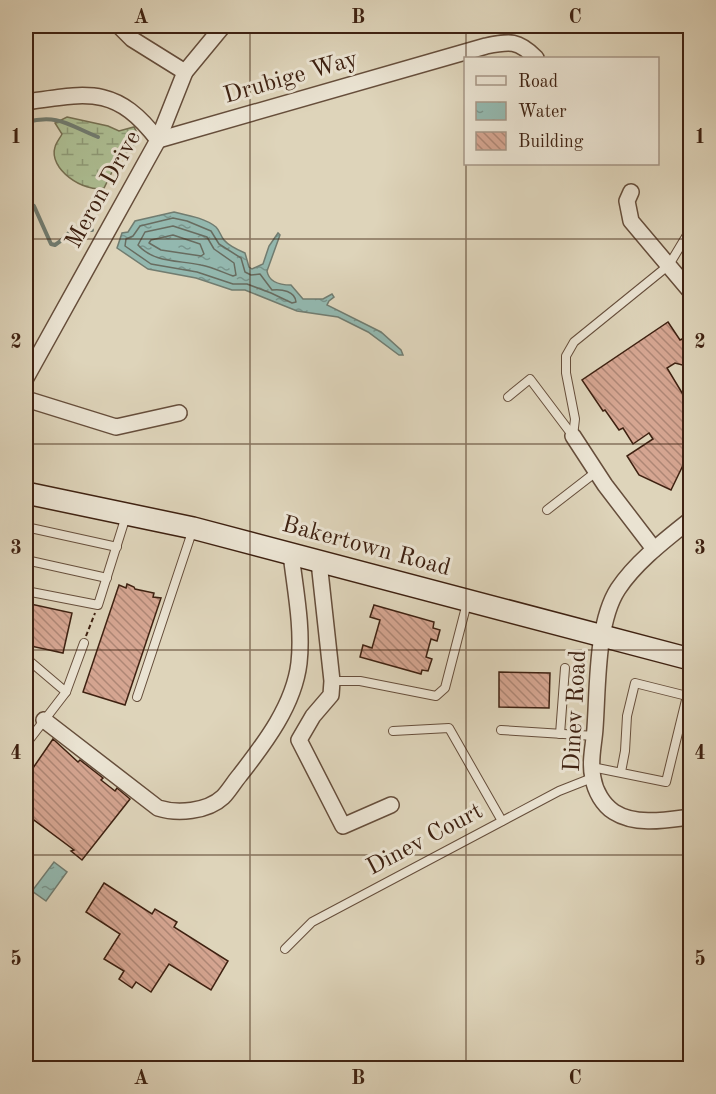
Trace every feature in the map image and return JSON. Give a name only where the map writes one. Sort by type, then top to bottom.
[{"type":"street","points":[[118,26],[132,39],[185,72]]},
{"type":"street","name":"Meron Drive","points":[[26,378],[158,140],[185,72],[223,26]]},
{"type":"street","name":"Drubige Way","points":[[158,140],[503,42],[522,45],[535,57]]},
{"type":"street","points":[[26,102],[87,94],[105,97],[143,120],[158,140]]},
{"type":"street","points":[[631,192],[627,201],[631,221],[690,291]]},
{"type":"street","points":[[26,399],[116,427],[179,413]]},
{"type":"street","points":[[573,436],[654,549]]},
{"type":"street","name":"Bakertown Road","points":[[26,493],[127,512],[194,528],[690,659]]},
{"type":"street","name":"Dinev Road","points":[[690,520],[654,549],[618,589],[609,608],[602,636],[592,772],[599,797],[615,812],[632,819],[653,821],[690,817]]},
{"type":"street","points":[[44,720],[158,808],[170,812],[187,811],[222,798],[259,751],[289,699],[298,665],[300,643],[291,554]]},
{"type":"street","points":[[319,562],[332,681],[331,695],[313,716],[299,740],[343,826],[391,805]]},
{"type":"lane","points":[[573,436],[575,419],[566,374],[566,356],[574,342],[669,265],[690,230]]},
{"type":"lane","points":[[508,397],[530,379],[573,436]]},
{"type":"lane","points":[[548,510],[597,472]]},
{"type":"lane","points":[[26,591],[98,604],[127,512]]},
{"type":"lane","points":[[26,527],[117,547]]},
{"type":"lane","points":[[137,697],[194,528]]},
{"type":"lane","points":[[26,560],[107,578]]},
{"type":"lane","points":[[332,681],[360,681],[436,696],[445,688],[468,601]]},
{"type":"lane","points":[[26,744],[66,692],[84,643]]},
{"type":"lane","points":[[26,658],[66,692]]},
{"type":"lane","points":[[560,734],[565,668]]},
{"type":"lane","points":[[592,772],[621,772],[666,782],[687,696],[635,683],[627,716],[621,772]]},
{"type":"lane","points":[[393,731],[449,728],[502,821]]},
{"type":"lane","points":[[501,730],[595,736]]},
{"type":"lane","name":"Dinev Court","points":[[285,949],[312,922],[592,772]]},
{"type":"path","points":[[84,643],[98,604]]},
{"type":"green space","points":[[67,117],[108,126],[119,131],[134,127],[139,137],[132,148],[118,160],[104,188],[96,189],[78,183],[69,178],[57,163],[54,155],[55,147],[62,134],[55,123]]},
{"type":"water","points":[[174,212],[212,224],[226,242],[245,253],[249,267],[252,269],[263,264],[269,246],[278,233],[280,235],[267,271],[273,281],[291,285],[303,299],[323,299],[332,294],[334,297],[327,305],[381,332],[401,350],[403,355],[399,355],[368,332],[338,317],[297,311],[245,290],[232,290],[196,278],[148,269],[117,248],[122,233],[128,232],[135,221]]},
{"type":"water","points":[[54,862],[67,872],[46,901],[32,891]]},
{"type":"building","points":[[668,322],[680,340],[684,338],[690,340],[690,363],[686,366],[675,363],[667,368],[690,406],[690,454],[671,490],[639,475],[627,456],[653,439],[649,433],[633,444],[623,428],[619,430],[605,410],[603,411],[582,380]]},
{"type":"building","points":[[127,584],[135,589],[154,593],[153,597],[161,598],[125,705],[83,692],[119,585],[126,588]]},
{"type":"building","points":[[26,603],[72,613],[63,653],[26,645]]},
{"type":"building","points":[[374,605],[434,622],[433,628],[440,630],[437,641],[431,639],[426,657],[432,659],[428,671],[422,670],[421,674],[360,657],[363,645],[372,648],[380,620],[370,617]]},
{"type":"building","points":[[499,672],[550,673],[549,708],[499,707]]},
{"type":"building","points":[[53,739],[78,762],[80,760],[103,778],[101,780],[115,791],[117,788],[130,799],[82,860],[71,851],[74,850],[26,814],[26,773],[31,766],[33,768]]},
{"type":"building","points":[[688,751],[690,751],[690,782]]},
{"type":"building","points":[[104,883],[152,914],[155,909],[177,922],[174,927],[228,961],[211,990],[169,964],[151,992],[136,982],[132,988],[119,979],[124,971],[104,959],[120,934],[86,912]]},
{"type":"waterway","points":[[26,122],[55,120],[98,137]]},
{"type":"waterway","points":[[26,201],[34,206],[51,244],[55,245],[74,230],[92,230]]}]
